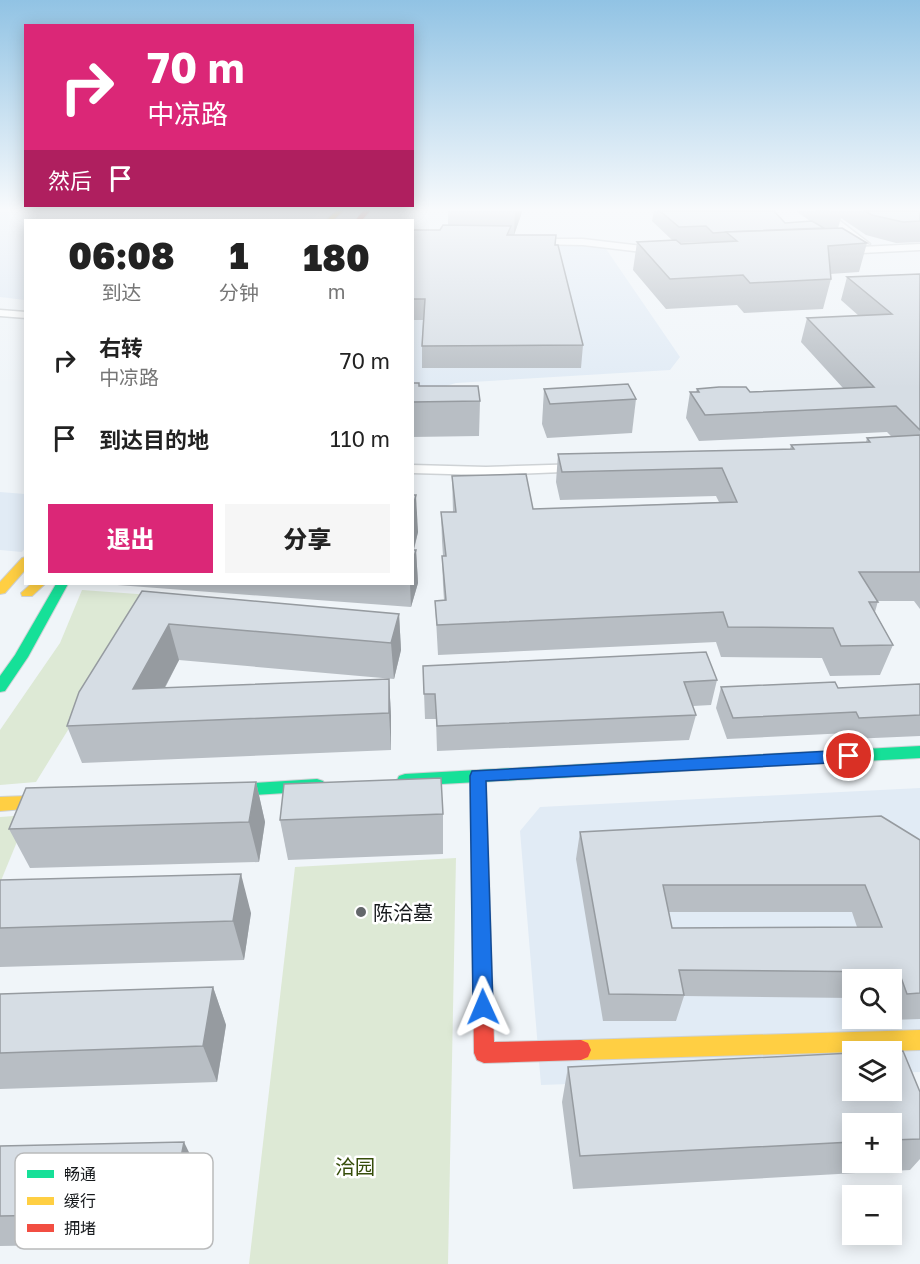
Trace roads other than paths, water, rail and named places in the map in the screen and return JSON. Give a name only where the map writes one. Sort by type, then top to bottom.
[{"type":"street","points":[[0,313],[24,315]]},
{"type":"street","points":[[414,469],[486,471],[601,468]]},
{"type":"street","points":[[0,579],[24,558]]},
{"type":"street","points":[[4,590],[24,564]]},
{"type":"street","points":[[4,590],[24,570]]},
{"type":"street","points":[[0,687],[21,657],[61,585]]},
{"type":"street","points":[[27,593],[45,587]]},
{"type":"street","points":[[25,620],[45,587]]},
{"type":"street","points":[[391,781],[920,752]]},
{"type":"street","points":[[478,776],[484,1053],[920,1040]]},
{"type":"street","points":[[207,792],[334,784]]},
{"type":"street","points":[[0,804],[69,800]]},
{"type":"place","name":"陈洽墓","points":[[361,912]]},
{"type":"park label","name":"洽园","points":[[355,1166]]}]
